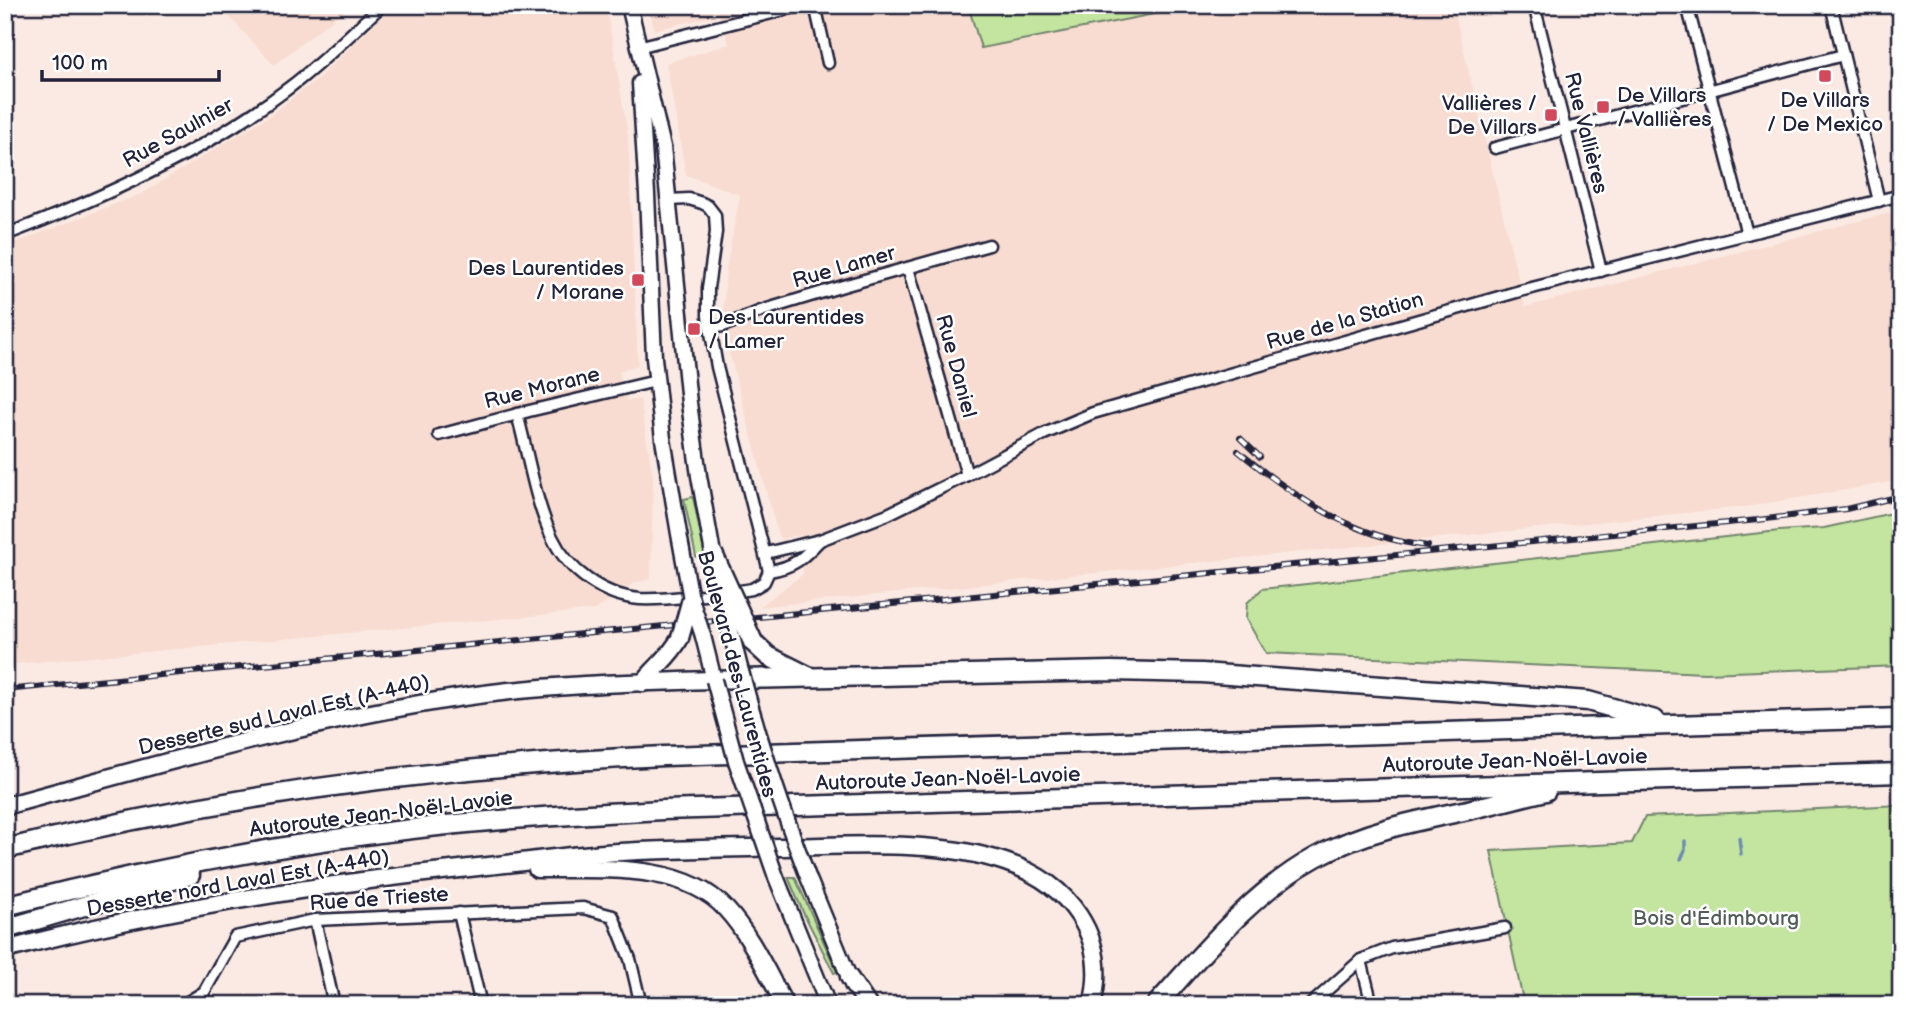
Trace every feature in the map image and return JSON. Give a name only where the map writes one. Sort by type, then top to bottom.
[{"type":"highway","points":[[713,554],[753,642],[768,656],[811,677]]},
{"type":"highway","points":[[743,679],[1111,671],[1202,673],[1588,701],[1671,725]]},
{"type":"highway","name":"Autoroute Jean-Noël-Lavoie","points":[[5,849],[166,813],[285,792],[412,775],[559,761],[664,755],[1901,718]]},
{"type":"highway","name":"Autoroute Jean-Noël-Lavoie","points":[[5,906],[145,873],[281,848],[455,824],[526,818],[623,812],[1901,772]]},
{"type":"highway","points":[[1156,1005],[1257,900],[1283,878],[1314,858],[1366,835],[1405,822],[1580,782]]},
{"type":"highway","points":[[5,929],[281,848]]},
{"type":"main road","name":"Boulevard des Laurentides","points":[[629,5],[663,147],[689,403],[701,489],[728,623],[772,776],[808,877],[860,1005]]},
{"type":"main road","name":"Boulevard des Laurentides","points":[[638,47],[656,381],[663,439],[691,598],[704,636],[743,783],[776,877],[828,1005]]},
{"type":"main road","points":[[643,683],[675,648],[691,598]]},
{"type":"main road","name":"Desserte sud Laval Est (A-440)","points":[[5,806],[217,749],[370,713],[438,701],[512,691],[743,679]]},
{"type":"main road","points":[[479,867],[601,853],[730,848],[911,847],[984,856],[1006,862],[1036,876],[1062,894],[1074,908],[1088,935],[1094,955],[1096,986],[1092,1005]]},
{"type":"main road","points":[[479,867],[627,871],[671,876],[691,884],[709,894],[730,913],[785,1005]]},
{"type":"main road","name":"Desserte nord Laval Est (A-440)","points":[[5,950],[181,910],[376,878],[479,867]]},
{"type":"main road","points":[[849,977],[868,1005]]},
{"type":"street","name":"Rue Saulnier","points":[[5,235],[104,194],[239,122],[309,71],[382,5]]},
{"type":"street","points":[[638,47],[803,5]]},
{"type":"street","points":[[815,5],[828,64]]},
{"type":"street","name":"Rue Vallières","points":[[1534,5],[1601,271]]},
{"type":"street","points":[[1687,5],[1747,234]]},
{"type":"street","points":[[1831,5],[1880,201]]},
{"type":"street","points":[[1495,148],[1843,55]]},
{"type":"street","name":"Rue de la Station","points":[[766,553],[820,540],[900,509],[1044,433],[1093,413],[1507,295],[1901,195]]},
{"type":"street","points":[[669,200],[702,203],[715,215],[716,232],[707,298],[710,328],[717,367],[769,571]]},
{"type":"street","name":"Rue Lamer","points":[[710,328],[800,299],[989,245]]},
{"type":"street","name":"Rue Daniel","points":[[908,268],[967,475]]},
{"type":"street","name":"Rue Morane","points":[[439,435],[656,381]]},
{"type":"street","name":"Rue de la Station","points":[[517,414],[541,509],[553,540],[573,567],[591,582],[612,592],[631,598],[661,599],[758,587],[764,582],[769,571],[794,564],[820,540]]},
{"type":"street","name":"Rue de Trieste","points":[[183,1005],[204,992],[235,937],[315,920],[583,908],[613,916],[630,959],[641,1005]]},
{"type":"street","points":[[459,913],[481,1005]]},
{"type":"street","points":[[315,920],[334,1005]]},
{"type":"street","points":[[1310,1005],[1362,960],[1392,948],[1505,928]]},
{"type":"street","points":[[1362,960],[1372,1005]]},
{"type":"shaded area","points":[[218,5],[351,5],[274,65]]},
{"type":"shaded area","points":[[394,5],[605,5],[628,136],[638,365],[619,372],[627,401],[640,399],[653,476],[651,579],[634,583],[596,610],[5,665],[5,247],[143,193],[269,116],[317,79]]},
{"type":"shaded area","points":[[649,5],[711,5],[714,16],[654,30]]},
{"type":"shaded area","points":[[715,5],[969,5],[981,48],[1200,5],[1453,5],[1525,307],[1901,210],[1901,477],[1887,483],[1745,507],[759,607],[803,574],[801,535],[782,539],[778,535],[724,334],[731,332],[723,315],[726,269],[740,195],[686,175],[666,63],[729,44]]},
{"type":"green space","points":[[968,5],[1200,5],[981,48]]},
{"type":"green space","points":[[693,497],[705,556],[696,557],[684,499]]},
{"type":"green space","points":[[1901,511],[1901,666],[1705,673],[1266,653],[1246,619],[1247,603],[1262,589],[1824,528]]},
{"type":"green space","name":"Bois d'Édimbourg","points":[[1901,805],[1901,1005],[1524,1005],[1491,851],[1632,843],[1645,817]]},
{"type":"green space","points":[[788,877],[795,877],[837,972],[834,973]]},
{"type":"waterway","points":[[1739,838],[1741,854]]},
{"type":"waterway","points":[[1681,859],[1685,841]]},
{"type":"railway","points":[[1240,438],[1260,457]]},
{"type":"railway","points":[[1238,451],[1281,484],[1326,513],[1375,534],[1428,546]]},
{"type":"railway","points":[[5,690],[1758,520],[1846,509],[1901,496]]},
{"type":"place","name":"De Villars / De Mexico","points":[[1825,76]]},
{"type":"place","name":"De Villars / Vallières","points":[[1603,107]]},
{"type":"place","name":"Vallières / De Villars","points":[[1551,115]]},
{"type":"place","name":"Des Laurentides / Morane","points":[[638,280]]},
{"type":"place","name":"Des Laurentides / Lamer","points":[[694,329]]}]
